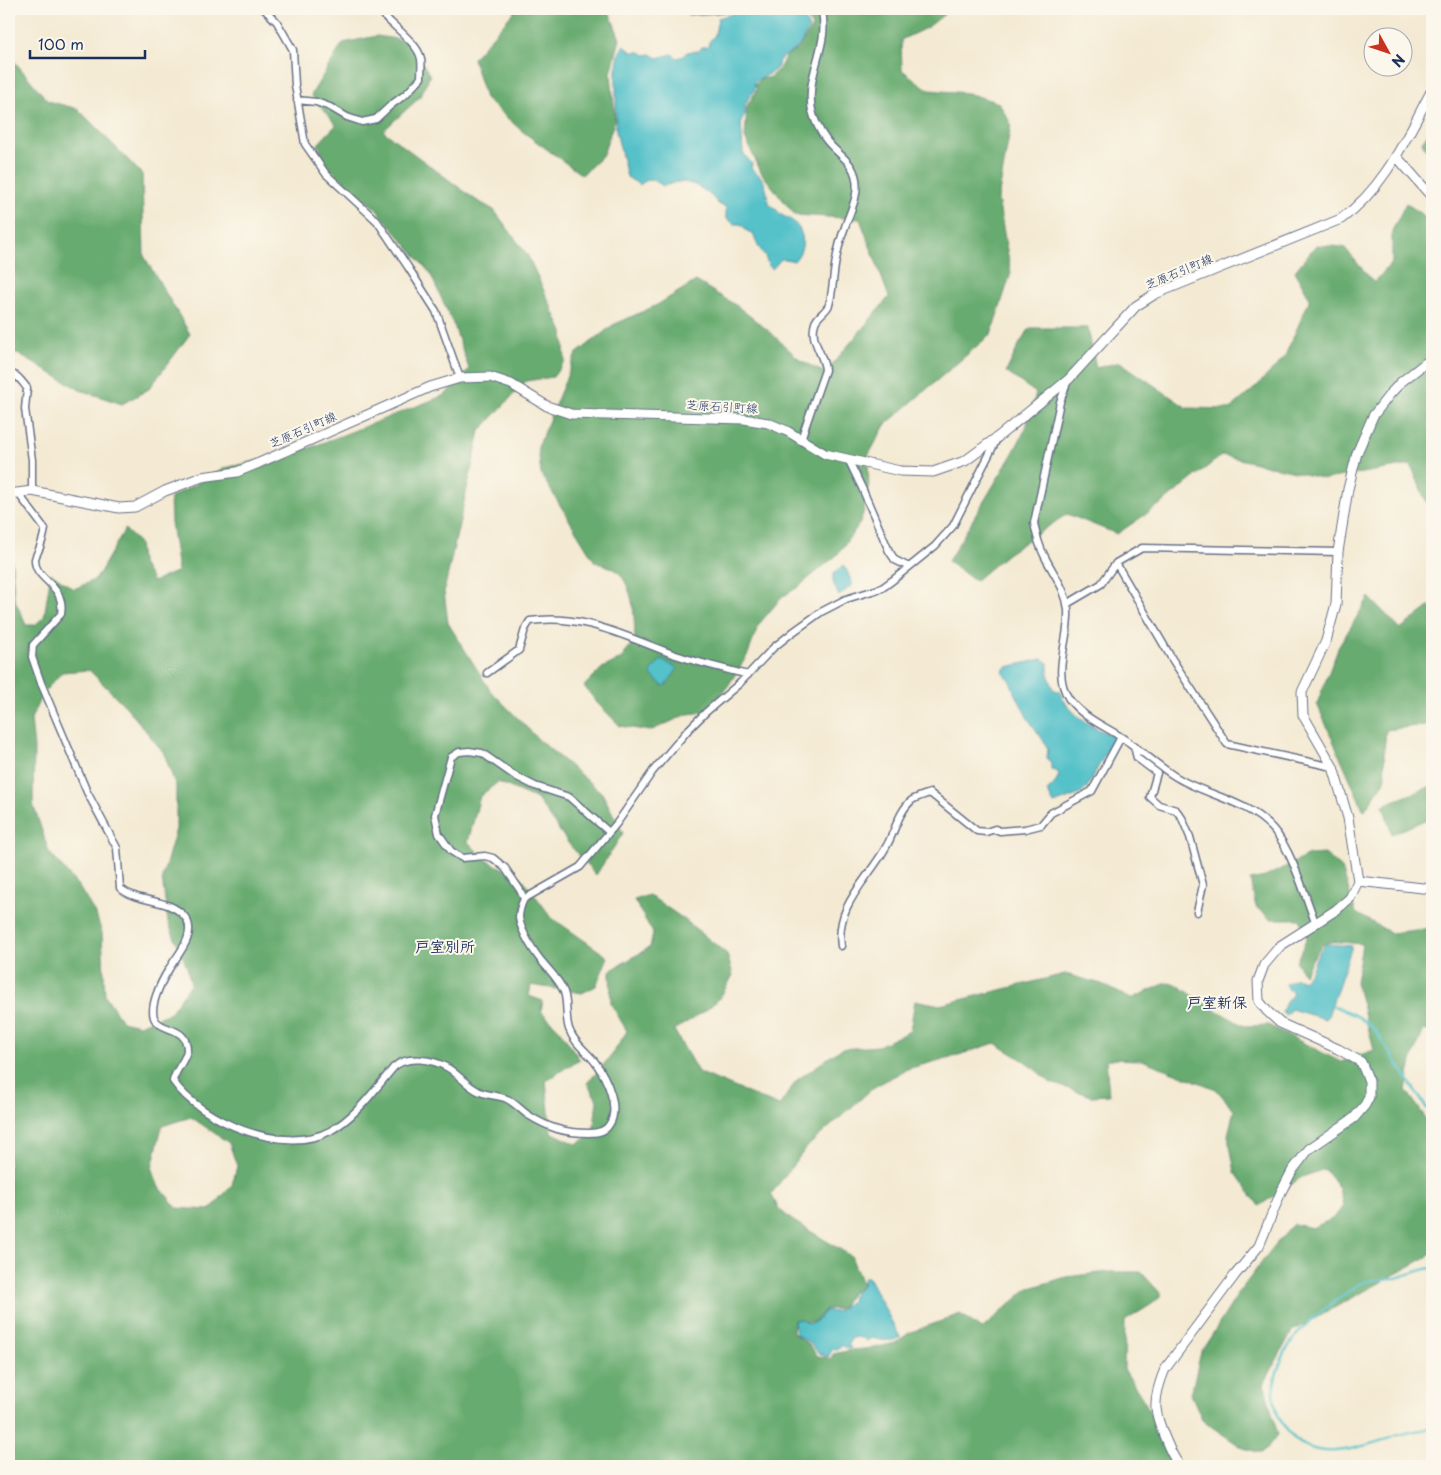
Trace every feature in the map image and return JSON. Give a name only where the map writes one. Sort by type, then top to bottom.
[{"type":"main road","name":"芝原石引町線","points":[[13,493],[32,491],[119,508],[135,507],[165,491],[202,477],[237,472],[259,464],[430,387],[460,378],[490,378],[511,384],[547,406],[571,414],[744,419],[768,423],[787,430],[825,454],[900,471],[933,472],[965,461],[999,436],[1069,379],[1136,306],[1155,294],[1341,219],[1357,208],[1370,194],[1396,156],[1431,94]]},
{"type":"main road","points":[[1396,156],[1432,197]]},
{"type":"main road","points":[[1180,1466],[1169,1446],[1156,1408],[1159,1385],[1164,1369],[1259,1246],[1281,1192],[1298,1164],[1314,1145],[1354,1118],[1369,1097],[1369,1082],[1361,1062],[1338,1049],[1280,1023],[1259,1001],[1258,981],[1264,965],[1280,946],[1336,910],[1350,898],[1358,880],[1348,818],[1332,767],[1303,715],[1302,692],[1326,641],[1336,604],[1338,552],[1348,489],[1357,453],[1365,432],[1373,416],[1390,394],[1401,382],[1432,358]]},
{"type":"main road","points":[[1358,880],[1432,890]]},
{"type":"street","points":[[264,9],[276,22],[293,50],[297,100],[306,144],[326,174],[377,221],[408,267],[436,311],[460,378]]},
{"type":"street","points":[[297,100],[316,102],[362,122],[376,119],[416,84],[420,78],[421,59],[418,50],[385,19],[378,9]]},
{"type":"street","points":[[802,439],[825,370],[824,361],[816,347],[815,322],[828,307],[836,258],[856,193],[856,179],[852,167],[824,138],[810,103],[824,30],[824,16],[821,9]]},
{"type":"street","points":[[9,374],[19,378],[27,388],[25,409],[32,460],[32,491]]},
{"type":"street","points":[[1069,379],[1060,402],[1034,522],[1044,556],[1061,583],[1067,604],[1066,640],[1060,670],[1063,686],[1068,697],[1074,705],[1094,722],[1134,745],[1148,758],[1177,778],[1236,802],[1272,829],[1281,842],[1296,872],[1316,922]]},
{"type":"street","points":[[13,493],[46,529],[35,557],[36,568],[54,586],[62,598],[62,614],[33,644],[32,657],[87,792],[117,848],[120,888],[127,894],[160,902],[174,908],[185,918],[188,926],[186,942],[168,970],[156,995],[153,1018],[156,1023],[167,1029],[179,1032],[184,1037],[187,1050],[185,1057],[175,1072],[173,1081],[180,1091],[196,1105],[241,1129],[288,1140],[313,1137],[328,1132],[353,1114],[394,1066],[409,1059],[427,1061],[447,1067],[476,1090],[504,1098],[549,1128],[569,1132],[590,1133],[608,1128],[612,1120],[613,1105],[607,1085],[594,1061],[576,1042],[570,1030],[566,1016],[564,992],[552,972],[543,963],[528,941],[519,919],[520,909],[524,900],[580,867],[617,824],[653,771],[688,730],[748,675],[779,643],[821,612],[846,599],[882,588],[935,546],[953,526],[999,436]]},
{"type":"street","points":[[848,459],[889,552],[895,560],[909,567]]},
{"type":"street","points":[[1067,604],[1101,584],[1116,563],[1142,548],[1338,552]]},
{"type":"street","points":[[1116,563],[1172,659],[1227,744],[1332,767]]},
{"type":"street","points":[[487,673],[519,650],[525,629],[530,621],[559,618],[612,630],[671,653],[748,675]]},
{"type":"street","points":[[841,946],[840,939],[844,913],[850,899],[885,850],[899,816],[912,801],[930,794],[977,830],[986,832],[995,829],[1000,831],[1025,829],[1041,825],[1051,813],[1092,791],[1121,737]]},
{"type":"street","points":[[1134,745],[1137,758],[1157,773],[1150,797],[1159,805],[1176,810],[1182,818],[1190,837],[1203,885],[1197,912]]},
{"type":"street","points":[[524,900],[515,882],[499,863],[485,856],[462,858],[451,851],[439,834],[436,815],[451,757],[459,752],[482,753],[515,776],[535,786],[569,797],[609,832]]},
{"type":"green space","points":[[513,9],[608,9],[620,39],[611,73],[615,119],[603,155],[582,175],[522,131],[485,98],[473,58],[514,12]]},
{"type":"green space","points":[[686,9],[745,9],[688,15]]},
{"type":"green space","points":[[798,9],[951,9],[928,27],[901,40],[902,70],[929,90],[967,93],[999,103],[1011,124],[998,199],[1011,273],[991,334],[885,425],[868,456],[869,494],[860,523],[837,555],[798,587],[782,597],[759,624],[748,654],[728,686],[706,712],[688,714],[650,731],[620,726],[598,704],[584,686],[602,668],[621,659],[635,639],[634,614],[629,589],[618,572],[595,562],[541,474],[538,447],[576,354],[613,325],[657,305],[696,281],[737,306],[770,332],[800,360],[825,373],[889,297],[860,219],[795,215],[762,174],[745,138],[747,106],[757,89],[755,85],[761,78],[769,78],[780,68],[785,57],[798,49],[812,27],[805,15]]},
{"type":"green space","points":[[377,36],[410,41],[430,76],[419,98],[383,131],[476,200],[494,210],[528,256],[563,332],[565,361],[553,377],[526,381],[480,431],[444,591],[448,623],[490,690],[539,740],[602,793],[623,833],[596,875],[569,844],[537,799],[498,782],[480,796],[468,842],[486,860],[522,878],[552,918],[608,957],[596,986],[582,993],[531,985],[529,996],[543,1001],[541,1011],[559,1029],[580,1060],[546,1081],[551,1132],[576,1144],[593,1135],[597,1100],[587,1083],[612,1055],[627,1031],[611,1004],[610,971],[650,947],[653,933],[634,900],[649,895],[685,920],[727,954],[733,975],[720,998],[705,1011],[674,1030],[698,1072],[779,1106],[797,1080],[841,1049],[878,1046],[910,1031],[915,1000],[940,1005],[1065,974],[1102,984],[1131,999],[1166,983],[1176,984],[1207,1005],[1244,1026],[1268,1025],[1341,1062],[1374,1050],[1356,982],[1362,944],[1331,942],[1325,944],[1316,953],[1304,974],[1296,962],[1307,938],[1300,919],[1270,919],[1256,907],[1250,880],[1265,877],[1309,855],[1325,854],[1342,869],[1356,913],[1391,933],[1432,928],[1432,1032],[1424,1030],[1413,1056],[1406,1090],[1423,1114],[1432,1135],[1432,1254],[1292,1331],[1264,1384],[1278,1435],[1262,1453],[1243,1448],[1203,1421],[1191,1394],[1201,1352],[1240,1291],[1274,1246],[1294,1224],[1312,1228],[1334,1218],[1343,1206],[1339,1188],[1325,1169],[1302,1177],[1259,1206],[1235,1172],[1228,1135],[1234,1110],[1216,1089],[1142,1060],[1106,1059],[1109,1095],[1091,1096],[1051,1083],[1026,1062],[995,1043],[907,1069],[874,1087],[807,1147],[771,1194],[779,1209],[792,1220],[851,1256],[862,1284],[860,1288],[853,1291],[840,1309],[826,1309],[814,1322],[805,1322],[801,1319],[794,1320],[793,1333],[808,1344],[818,1356],[831,1359],[833,1354],[895,1343],[909,1333],[960,1314],[982,1329],[1027,1289],[1066,1277],[1108,1272],[1141,1272],[1162,1295],[1152,1304],[1125,1321],[1124,1369],[1146,1404],[1169,1459],[1176,1466],[9,1466],[9,559],[12,562],[14,598],[26,625],[35,625],[44,617],[51,573],[74,589],[96,579],[125,529],[139,543],[141,562],[153,582],[178,571],[171,522],[170,498],[225,468],[307,449],[445,395],[469,369],[454,326],[430,273],[376,209],[328,167],[318,144],[336,125],[311,95],[343,43]],"holes":[[[89,670],[127,708],[164,753],[176,787],[176,829],[162,878],[168,922],[187,967],[191,984],[170,1013],[139,1025],[122,1021],[105,995],[102,933],[96,915],[79,887],[49,852],[33,804],[34,748],[31,719],[42,694],[62,672]],[[191,1117],[229,1143],[237,1166],[232,1185],[210,1210],[177,1208],[158,1185],[152,1168],[162,1126]]]},
{"type":"green space","points":[[9,55],[48,101],[78,109],[142,174],[144,256],[190,334],[149,389],[122,404],[80,390],[9,349]]},
{"type":"green space","points":[[1432,127],[1432,159],[1422,142]]},
{"type":"green space","points":[[1406,203],[1432,222],[1432,516],[1411,465],[1325,479],[1222,455],[1162,503],[1117,534],[1067,514],[1007,554],[975,581],[948,561],[1026,428],[1036,393],[1006,372],[1020,343],[1030,328],[1088,328],[1096,368],[1120,362],[1187,408],[1230,409],[1255,388],[1284,358],[1310,299],[1295,271],[1316,245],[1344,247],[1374,283],[1392,262],[1392,231]]},
{"type":"green space","points":[[1369,597],[1400,629],[1432,605],[1432,724],[1386,730],[1384,750],[1385,781],[1364,811],[1317,704],[1338,648]]},
{"type":"green space","points":[[1432,786],[1432,817],[1392,834],[1383,805]]},
{"type":"water","points":[[787,8],[797,11],[801,14],[809,28],[798,47],[779,60],[778,67],[754,83],[755,89],[745,105],[745,115],[741,121],[743,153],[752,164],[751,168],[763,180],[768,202],[783,216],[795,223],[801,233],[801,250],[794,261],[781,260],[772,269],[768,265],[753,234],[740,224],[735,224],[726,218],[726,207],[718,204],[703,189],[692,184],[680,182],[663,186],[649,180],[640,185],[627,177],[616,131],[616,69],[620,51],[625,45],[631,52],[641,52],[645,55],[651,54],[658,58],[672,54],[677,58],[684,56],[687,52],[699,51],[702,47],[708,47],[709,42],[715,35],[718,18],[735,13]]},
{"type":"water","points":[[844,565],[853,584],[839,596],[833,579],[835,572]]},
{"type":"water","points":[[1042,659],[1048,663],[1048,674],[1054,690],[1059,691],[1075,714],[1090,725],[1115,736],[1086,789],[1080,794],[1054,804],[1047,791],[1055,783],[1059,775],[1058,772],[1051,769],[1051,763],[1047,758],[1048,749],[1027,717],[1008,678],[1003,673],[1007,667]]},
{"type":"water","points":[[661,660],[676,667],[677,670],[666,685],[663,686],[651,675],[652,670]]},
{"type":"water","points":[[1326,944],[1352,946],[1328,1016],[1325,1019],[1291,1009],[1286,1015],[1282,1012],[1286,1002],[1293,994],[1285,984],[1297,978],[1303,981],[1311,971],[1318,953]]},
{"type":"water","points":[[864,1277],[868,1277],[900,1337],[889,1340],[871,1338],[867,1341],[861,1338],[852,1338],[848,1344],[851,1348],[848,1349],[842,1345],[840,1348],[832,1350],[828,1357],[795,1333],[795,1320],[801,1319],[809,1324],[815,1322],[826,1310],[833,1312],[841,1310],[844,1305],[850,1303],[854,1292],[861,1288]]},
{"type":"waterway","points":[[1334,1006],[1359,1017],[1374,1029],[1432,1116]]},
{"type":"waterway","points":[[1432,1268],[1396,1278],[1366,1281],[1316,1315],[1291,1342],[1284,1355],[1278,1368],[1274,1396],[1276,1410],[1282,1423],[1297,1441],[1310,1448],[1340,1451],[1402,1434],[1432,1429]]},
{"type":"district","name":"戸室別所","points":[[445,947]]},
{"type":"district","name":"戸室新保","points":[[1217,1003]]}]
